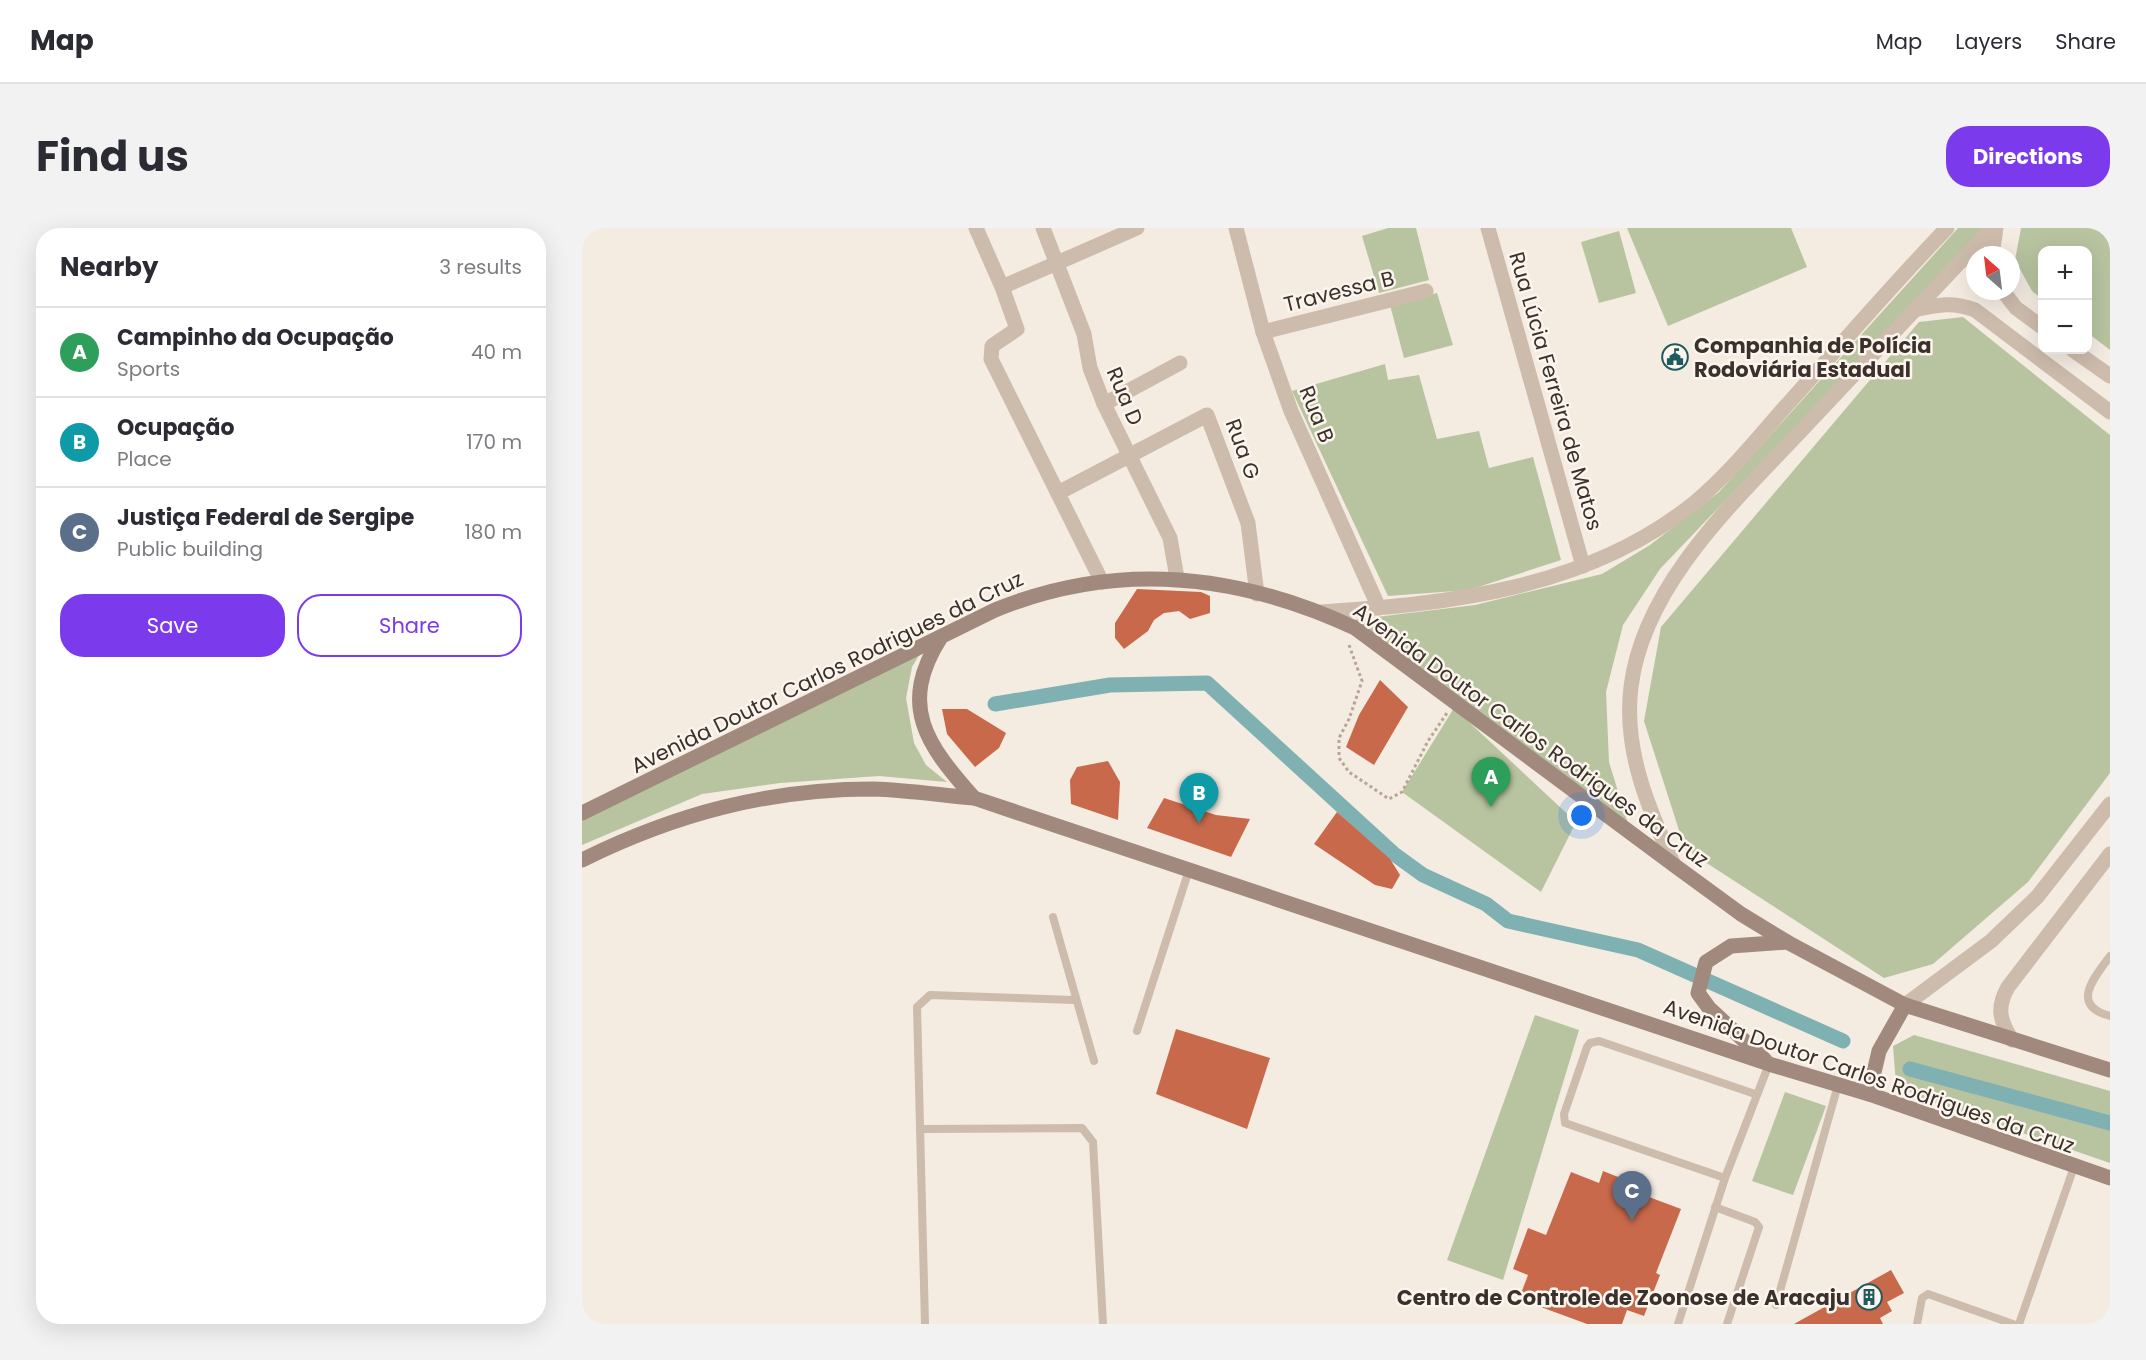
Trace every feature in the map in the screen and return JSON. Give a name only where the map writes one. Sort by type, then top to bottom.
[{"type":"main road","name":"Avenida Doutor Carlos Rodrigues da Cruz","points":[[582,813],[941,637],[1031,596],[1102,582],[1177,578],[1221,584],[1321,612],[1355,628],[1674,866],[1741,914],[1787,942],[1905,1005],[2012,1041],[2110,1070]]},
{"type":"main road","points":[[941,637],[922,675],[920,702],[925,732],[938,758],[974,798]]},
{"type":"main road","name":"Avenida Doutor Carlos Rodrigues da Cruz","points":[[582,860],[650,830],[705,810],[778,795],[873,789],[974,798],[1769,1064],[1869,1094],[2110,1178]]},
{"type":"main road","points":[[1769,1064],[1709,1008],[1698,993],[1706,962],[1731,946],[1787,942]]},
{"type":"main road","points":[[1869,1094],[1879,1051],[1905,1005]]},
{"type":"street","points":[[976,228],[1002,286],[1017,330],[992,346],[990,356],[1102,582]]},
{"type":"street","name":"Rua D","points":[[1043,228],[1084,334],[1089,363],[1104,404],[1170,538],[1177,578]]},
{"type":"street","name":"Rua B","points":[[1236,228],[1263,332],[1299,432],[1379,608]]},
{"type":"street","name":"Rua Lúcia Ferreira de Matos","points":[[1488,228],[1583,566]]},
{"type":"street","points":[[1321,612],[1461,599],[1528,584],[1612,554],[1663,526],[1720,480],[1947,228]]},
{"type":"street","points":[[1993,246],[1994,228]]},
{"type":"street","points":[[1674,866],[1649,810],[1630,736],[1631,688],[1638,653],[1648,621],[1693,550],[1914,310],[1994,228]]},
{"type":"street","points":[[1002,286],[1128,230]]},
{"type":"street","name":"Travessa B","points":[[1263,332],[1426,291]]},
{"type":"street","points":[[2010,300],[2016,308],[2038,323]]},
{"type":"street","points":[[1914,310],[1945,303],[1975,310],[2110,412]]},
{"type":"street","points":[[2079,354],[2110,376]]},
{"type":"street","points":[[1104,404],[1180,363]]},
{"type":"street","name":"Rua G","points":[[1058,493],[1208,415],[1248,523],[1257,594]]},
{"type":"street","points":[[1905,1005],[1992,941],[2037,897],[2110,804]]},
{"type":"street","points":[[2012,1041],[2001,1023],[2000,1001],[2110,854]]},
{"type":"lane","points":[[1137,1031],[1189,870]]},
{"type":"lane","points":[[1053,917],[1074,1000],[1094,1061]]},
{"type":"lane","points":[[2110,956],[2088,988],[2088,999],[2092,1006],[2110,1016]]},
{"type":"lane","points":[[925,1324],[917,1006],[930,995],[1074,1000]]},
{"type":"lane","points":[[1725,1178],[1565,1123],[1564,1114],[1587,1047],[1590,1043],[1599,1041],[1755,1094]]},
{"type":"lane","points":[[1678,1324],[1725,1178],[1755,1094],[1769,1064]]},
{"type":"lane","points":[[1776,1305],[1838,1085]]},
{"type":"lane","points":[[920,1129],[1082,1128],[1093,1142],[1103,1324]]},
{"type":"lane","points":[[2019,1324],[2074,1167]]},
{"type":"lane","points":[[1715,1208],[1755,1222],[1759,1227],[1727,1324]]},
{"type":"lane","points":[[1917,1324],[1922,1298],[1928,1294],[2013,1324]]},
{"type":"path","points":[[1349,645],[1362,681],[1349,719],[1339,738],[1339,758],[1349,772],[1389,799],[1402,792],[1428,741],[1449,711],[1454,708]]},
{"type":"green space","points":[[1388,228],[1416,228],[1429,280],[1379,293],[1362,236]]},
{"type":"green space","points":[[1627,228],[1791,228],[1807,267],[1668,326]]},
{"type":"green space","points":[[1958,228],[1985,228],[1660,569],[1623,625],[1606,692],[1609,762],[1629,827],[1352,620],[1475,605],[1602,574],[1650,545],[1719,492]]},
{"type":"green space","points":[[2021,228],[2110,228],[2110,350],[2092,336],[2092,246],[2038,246],[2038,296],[2032,291],[2020,269],[2020,246],[2018,246]]},
{"type":"green space","points":[[1619,231],[1636,293],[1599,303],[1581,242]]},
{"type":"green space","points":[[1437,293],[1453,345],[1404,358],[1390,305]]},
{"type":"green space","points":[[1963,317],[2110,435],[2110,773],[2028,882],[1933,964],[1884,978],[1685,849],[1644,721],[1661,627],[1919,322]]},
{"type":"green space","points":[[1385,364],[1388,380],[1419,375],[1437,439],[1479,431],[1489,468],[1533,457],[1561,560],[1469,590],[1388,596],[1292,391]]},
{"type":"green space","points":[[927,642],[912,667],[906,698],[914,743],[926,765],[947,782],[879,776],[780,783],[702,794],[582,845],[582,814]]},
{"type":"green space","points":[[1454,708],[1576,822],[1541,892],[1402,792]]},
{"type":"green space","points":[[1535,1015],[1579,1030],[1503,1280],[1447,1260]]},
{"type":"green space","points":[[1914,1035],[2110,1091],[2110,1163],[1926,1100],[1896,1084],[1893,1046]]},
{"type":"green space","points":[[1785,1092],[1826,1106],[1793,1195],[1752,1181]]},
{"type":"building","points":[[1137,589],[1201,592],[1210,596],[1210,613],[1190,619],[1179,611],[1164,613],[1154,620],[1148,631],[1124,649],[1115,638],[1115,623]]},
{"type":"building","points":[[1380,680],[1408,707],[1374,765],[1346,747],[1359,715]]},
{"type":"building","points":[[942,709],[967,709],[1006,733],[999,748],[975,767],[947,734]]},
{"type":"building","points":[[1108,761],[1120,782],[1118,820],[1071,804],[1070,780],[1077,767]]},
{"type":"building","points":[[1164,798],[1216,815],[1250,819],[1231,857],[1147,828]]},
{"type":"building","points":[[1337,812],[1390,859],[1400,875],[1392,889],[1375,885],[1314,844]]},
{"type":"building","points":[[1176,1029],[1270,1058],[1247,1129],[1156,1094]]},
{"type":"building","points":[[1603,1171],[1651,1190],[1649,1197],[1681,1209],[1656,1273],[1660,1275],[1644,1316],[1627,1310],[1622,1324],[1587,1324],[1519,1299],[1528,1275],[1513,1269],[1528,1228],[1546,1235],[1571,1172],[1599,1183]]},
{"type":"building","name":"Centro de Controle de Zoonose de Aracaju","points":[[1891,1270],[1904,1293],[1887,1302],[1892,1311],[1880,1318],[1883,1324],[1794,1324]]},
{"type":"waterway","points":[[995,704],[1110,685],[1207,683],[1394,854],[1423,875],[1486,904],[1508,921],[1638,950],[1843,1041]]},
{"type":"waterway","points":[[1910,1069],[2110,1123]]},
{"type":"place","name":"Companhia de Polícia Rodoviária Estadual","points":[[1675,357]]},
{"type":"place","name":"Campinho da Ocupação","points":[[1491,807]]},
{"type":"place","name":"Ocupação","points":[[1199,823]]},
{"type":"place","name":"Justiça Federal de Sergipe","points":[[1632,1221]]},
{"type":"place","name":"Centro de Controle de Zoonose de Aracaju","points":[[1869,1297]]}]
